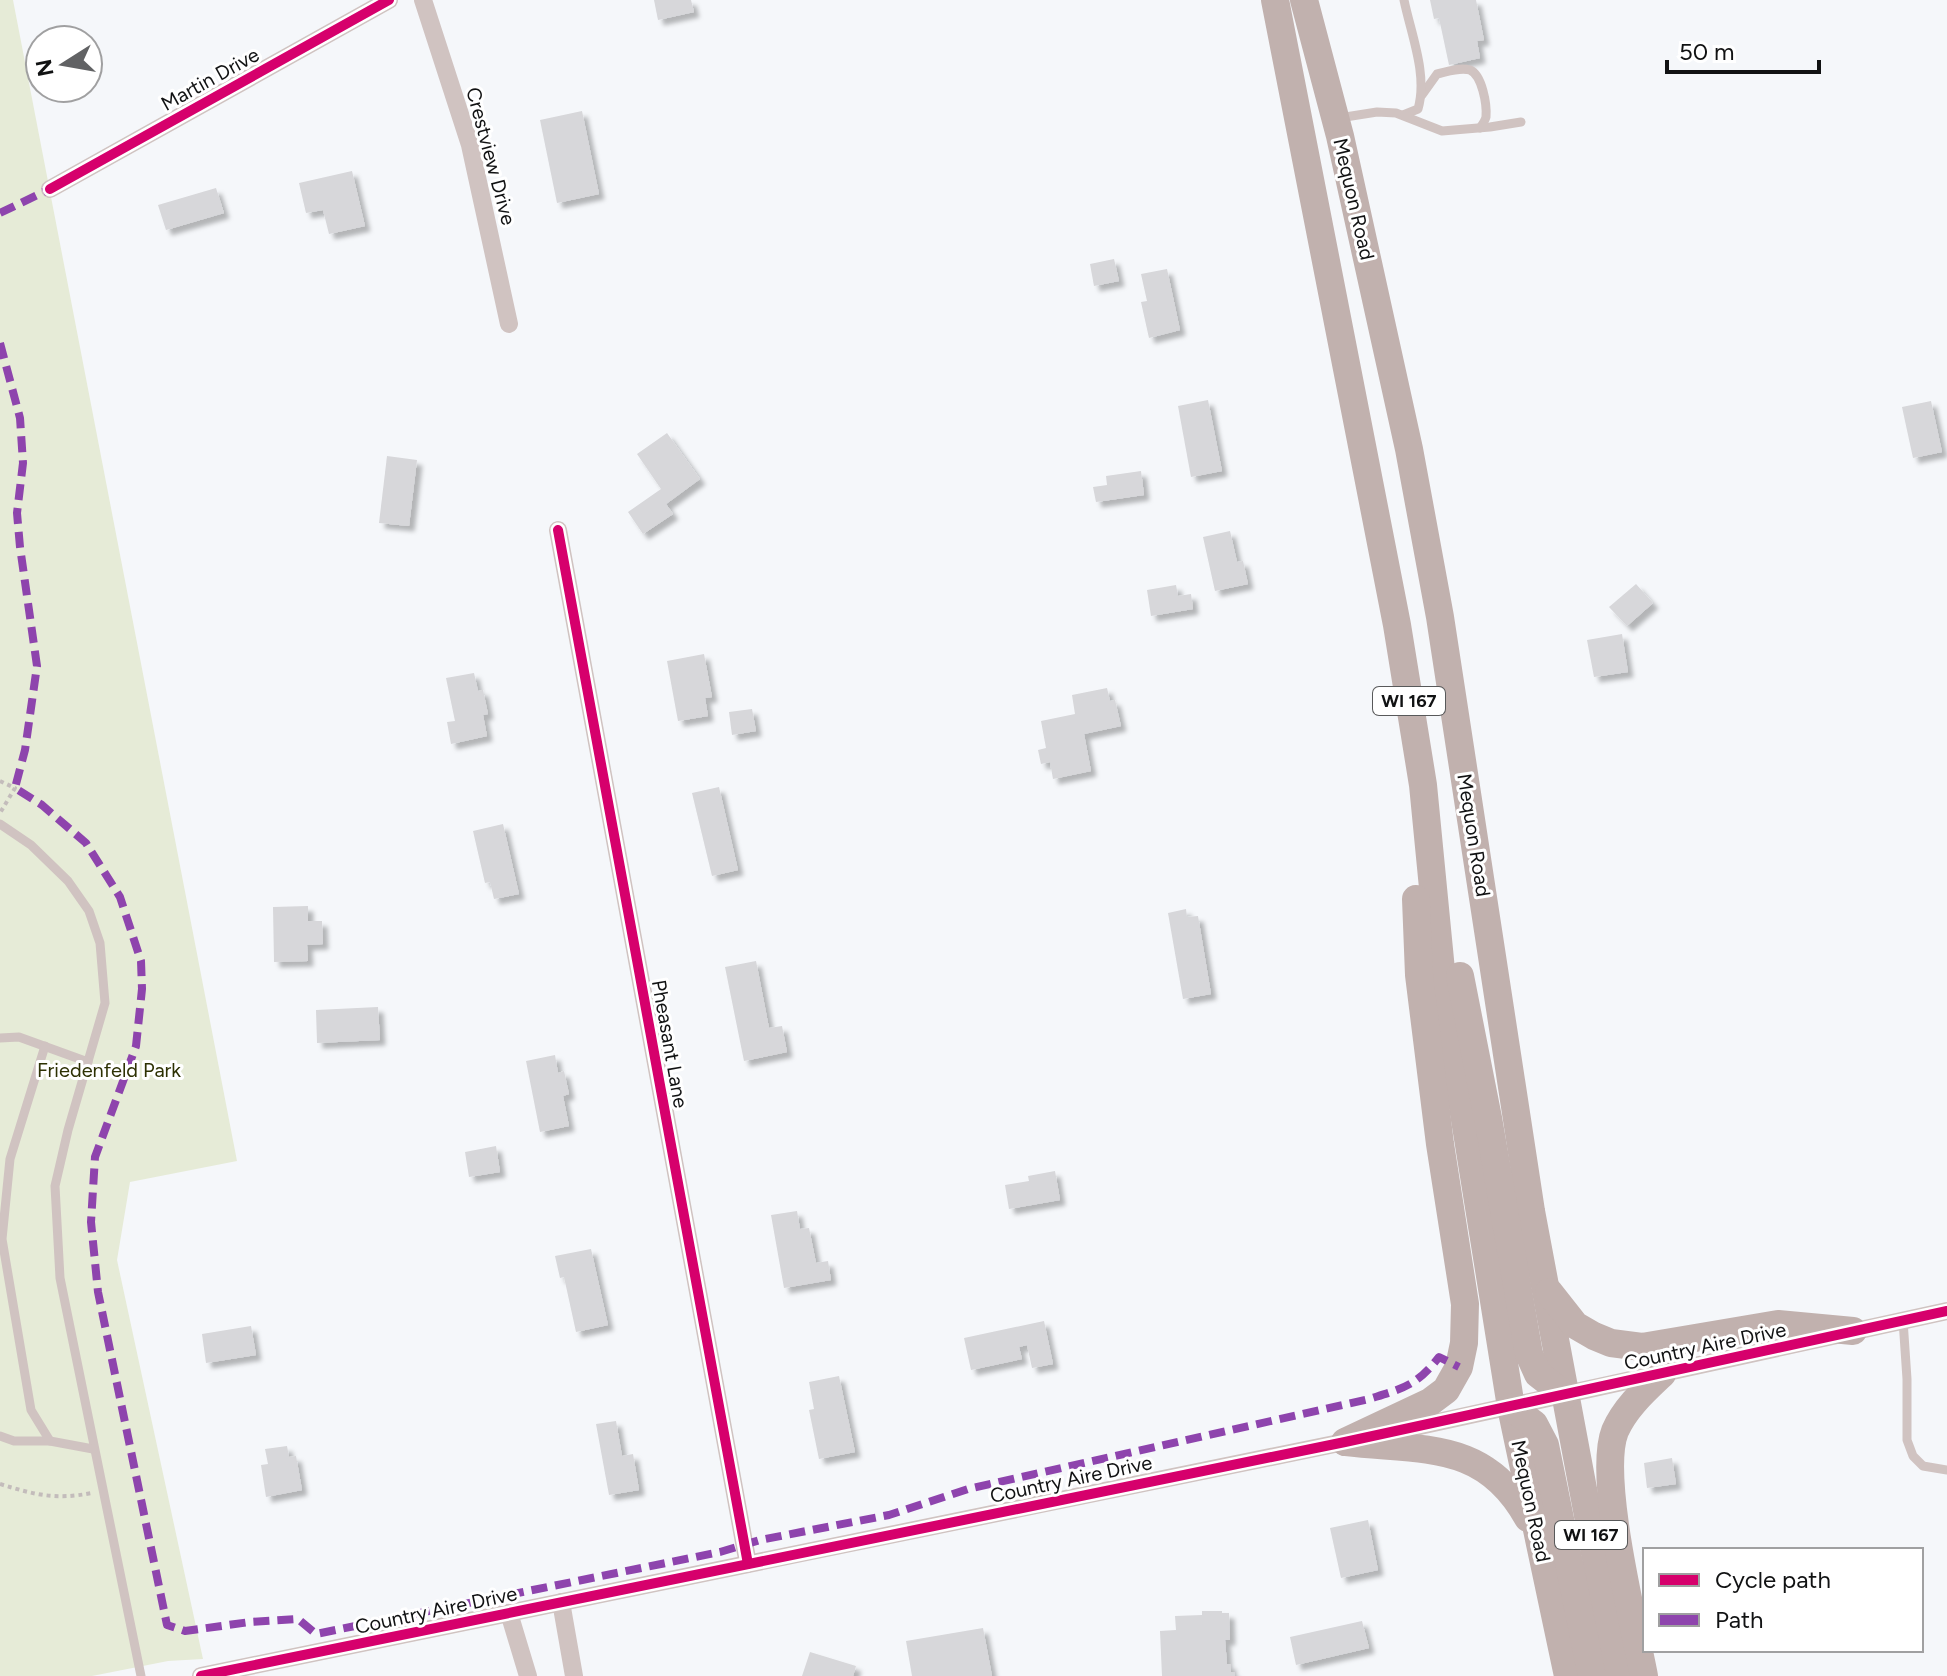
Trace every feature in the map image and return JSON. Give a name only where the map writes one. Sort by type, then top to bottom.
[{"type":"main road","name":"Mequon Road","points":[[1275,0],[1397,625],[1424,803],[1441,970],[1511,1407],[1568,1676]]},
{"type":"main road","name":"Mequon Road","points":[[1304,0],[1336,119],[1409,449],[1440,617],[1531,1211],[1618,1676]]},
{"type":"main road","points":[[1345,1442],[1430,1402],[1446,1390],[1459,1367],[1464,1343],[1465,1304],[1440,1144],[1419,975],[1414,854],[1424,803]]},
{"type":"main road","points":[[1432,896],[1458,964],[1529,1354],[1538,1374],[1565,1395]]},
{"type":"main road","points":[[1545,1286],[1575,1325],[1611,1343],[1642,1347],[1778,1324],[1853,1331]]},
{"type":"main road","points":[[1644,1676],[1618,1534],[1610,1458],[1614,1433],[1627,1409],[1662,1374]]},
{"type":"main road","points":[[1511,1407],[1534,1424],[1545,1445],[1592,1676]]},
{"type":"main road","points":[[1345,1442],[1459,1455],[1482,1465],[1516,1496],[1539,1539]]},
{"type":"street","name":"Martin Drive","points":[[50,189],[389,0]]},
{"type":"street","name":"Crestview Drive","points":[[423,0],[470,145],[509,324]]},
{"type":"street","name":"Pheasant Lane","points":[[558,530],[748,1564]]},
{"type":"street","name":"Country Aire Drive","points":[[201,1676],[1345,1442],[1947,1311]]},
{"type":"street","points":[[561,1602],[574,1676]]},
{"type":"street","points":[[509,1613],[528,1676]]},
{"type":"lane","points":[[1403,115],[1418,109],[1421,96],[1419,70],[1404,0]]},
{"type":"lane","points":[[1421,96],[1437,74],[1458,69],[1472,70],[1479,78],[1484,103],[1486,119],[1480,128]]},
{"type":"lane","points":[[1336,119],[1377,112],[1403,115],[1442,131],[1521,122]]},
{"type":"lane","points":[[0,824],[41,854],[68,881],[89,911],[100,943],[105,1003],[55,1186],[60,1278],[141,1676]]},
{"type":"lane","points":[[0,1038],[19,1037],[88,1062]]},
{"type":"lane","points":[[45,1046],[10,1159],[2,1239],[31,1410],[50,1441]]},
{"type":"lane","points":[[1903,1320],[1907,1440],[1913,1456],[1923,1466],[1947,1470]]},
{"type":"lane","points":[[0,1436],[14,1441],[50,1441],[93,1449]]},
{"type":"path","points":[[0,781],[15,788],[0,813]]},
{"type":"path","points":[[0,1484],[31,1494],[66,1498],[102,1491]]},
{"type":"green space","name":"Friedenfeld Park","points":[[0,0],[13,0],[24,57],[24,104],[33,104],[237,1161],[130,1182],[117,1260],[203,1659],[168,1661],[92,1676],[0,1676]]},
{"type":"building","points":[[654,0],[691,0],[694,12],[658,20]]},
{"type":"building","points":[[1430,0],[1476,0],[1484,40],[1477,41],[1480,58],[1449,65],[1439,18],[1434,19]]},
{"type":"building","points":[[582,111],[599,194],[557,203],[540,120]]},
{"type":"building","points":[[352,171],[365,226],[329,234],[323,210],[306,213],[299,183]]},
{"type":"building","points":[[216,188],[224,213],[166,230],[158,205]]},
{"type":"building","points":[[1114,259],[1119,281],[1094,286],[1090,264]]},
{"type":"building","points":[[1167,269],[1180,330],[1149,338],[1141,302],[1147,301],[1141,274]]},
{"type":"building","points":[[1208,400],[1222,471],[1191,477],[1178,406]]},
{"type":"building","points":[[1931,401],[1942,452],[1913,458],[1902,407]]},
{"type":"building","points":[[667,433],[700,479],[666,504],[673,514],[643,534],[628,512],[661,489],[637,454]]},
{"type":"building","points":[[387,456],[417,460],[409,526],[379,523]]},
{"type":"building","points":[[1141,471],[1144,495],[1096,502],[1093,487],[1107,485],[1106,476]]},
{"type":"building","points":[[1230,531],[1237,562],[1243,561],[1248,584],[1215,591],[1203,537]]},
{"type":"building","points":[[1636,584],[1653,603],[1627,626],[1609,607]]},
{"type":"building","points":[[1176,585],[1178,596],[1191,594],[1193,609],[1151,616],[1147,590]]},
{"type":"building","points":[[1622,634],[1628,672],[1594,677],[1587,640]]},
{"type":"building","points":[[704,654],[712,697],[705,698],[708,716],[678,721],[667,661]]},
{"type":"building","points":[[474,673],[478,691],[483,690],[488,714],[483,715],[487,736],[451,744],[447,722],[455,721],[446,678]]},
{"type":"building","points":[[1107,688],[1110,701],[1115,700],[1121,726],[1084,734],[1091,771],[1053,779],[1050,762],[1041,764],[1038,750],[1046,748],[1041,721],[1075,714],[1072,695]]},
{"type":"building","points":[[752,709],[756,731],[732,735],[729,712]]},
{"type":"building","points":[[719,787],[738,870],[712,876],[692,793]]},
{"type":"building","points":[[503,824],[519,894],[494,899],[490,882],[485,883],[473,831]]},
{"type":"building","points":[[308,906],[308,921],[322,921],[323,944],[307,945],[308,961],[274,962],[273,907]]},
{"type":"building","points":[[1186,909],[1187,917],[1198,916],[1211,994],[1183,999],[1168,913]]},
{"type":"building","points":[[756,961],[769,1028],[782,1026],[787,1052],[744,1061],[725,967]]},
{"type":"building","points":[[378,1007],[380,1040],[317,1043],[316,1010]]},
{"type":"building","points":[[555,1055],[558,1073],[564,1071],[569,1094],[563,1096],[569,1126],[540,1132],[526,1061]]},
{"type":"building","points":[[496,1146],[500,1172],[469,1177],[465,1152]]},
{"type":"building","points":[[1055,1171],[1060,1200],[1009,1209],[1005,1185],[1029,1181],[1028,1176]]},
{"type":"building","points":[[797,1211],[800,1229],[809,1228],[816,1263],[828,1261],[831,1280],[784,1288],[771,1215]]},
{"type":"building","points":[[591,1249],[608,1325],[576,1332],[564,1277],[560,1278],[555,1256]]},
{"type":"building","points":[[1044,1321],[1053,1364],[1032,1368],[1027,1345],[1019,1347],[1022,1359],[971,1370],[964,1338]]},
{"type":"building","points":[[251,1326],[256,1355],[206,1363],[202,1334]]},
{"type":"building","points":[[839,1376],[855,1452],[819,1459],[809,1410],[814,1409],[809,1382]]},
{"type":"building","points":[[616,1421],[622,1456],[633,1454],[639,1490],[609,1495],[596,1424]]},
{"type":"building","points":[[287,1446],[289,1457],[296,1456],[302,1490],[266,1497],[261,1465],[268,1464],[265,1449]]},
{"type":"building","points":[[1672,1458],[1676,1484],[1647,1488],[1644,1463]]},
{"type":"building","points":[[1368,1520],[1378,1570],[1341,1578],[1330,1528]]},
{"type":"building","points":[[1202,1611],[1229,1613],[1230,1640],[1225,1640],[1227,1664],[1231,1664],[1231,1672],[1235,1672],[1235,1676],[1162,1676],[1160,1631],[1176,1630],[1175,1616],[1202,1615]]},
{"type":"building","points":[[1362,1621],[1369,1648],[1296,1665],[1290,1637]]},
{"type":"building","points":[[983,1628],[992,1676],[912,1676],[906,1641]]},
{"type":"building","points":[[810,1652],[856,1666],[853,1676],[802,1676]]},
{"type":"marked path","points":[[0,213],[50,189]]},
{"type":"marked path","points":[[0,343],[20,418],[23,463],[17,513],[37,666],[25,750],[15,788],[42,805],[86,843],[120,897],[141,961],[142,989],[136,1046],[95,1157],[91,1222],[98,1292],[167,1625],[185,1631],[298,1619],[316,1634],[889,1515],[968,1489],[1369,1399],[1408,1385],[1439,1357],[1459,1367]]},
{"type":"cycle path","points":[[50,189],[389,0]]},
{"type":"cycle path","points":[[558,530],[748,1564]]},
{"type":"cycle path","points":[[201,1676],[1345,1442],[1947,1311]]}]
